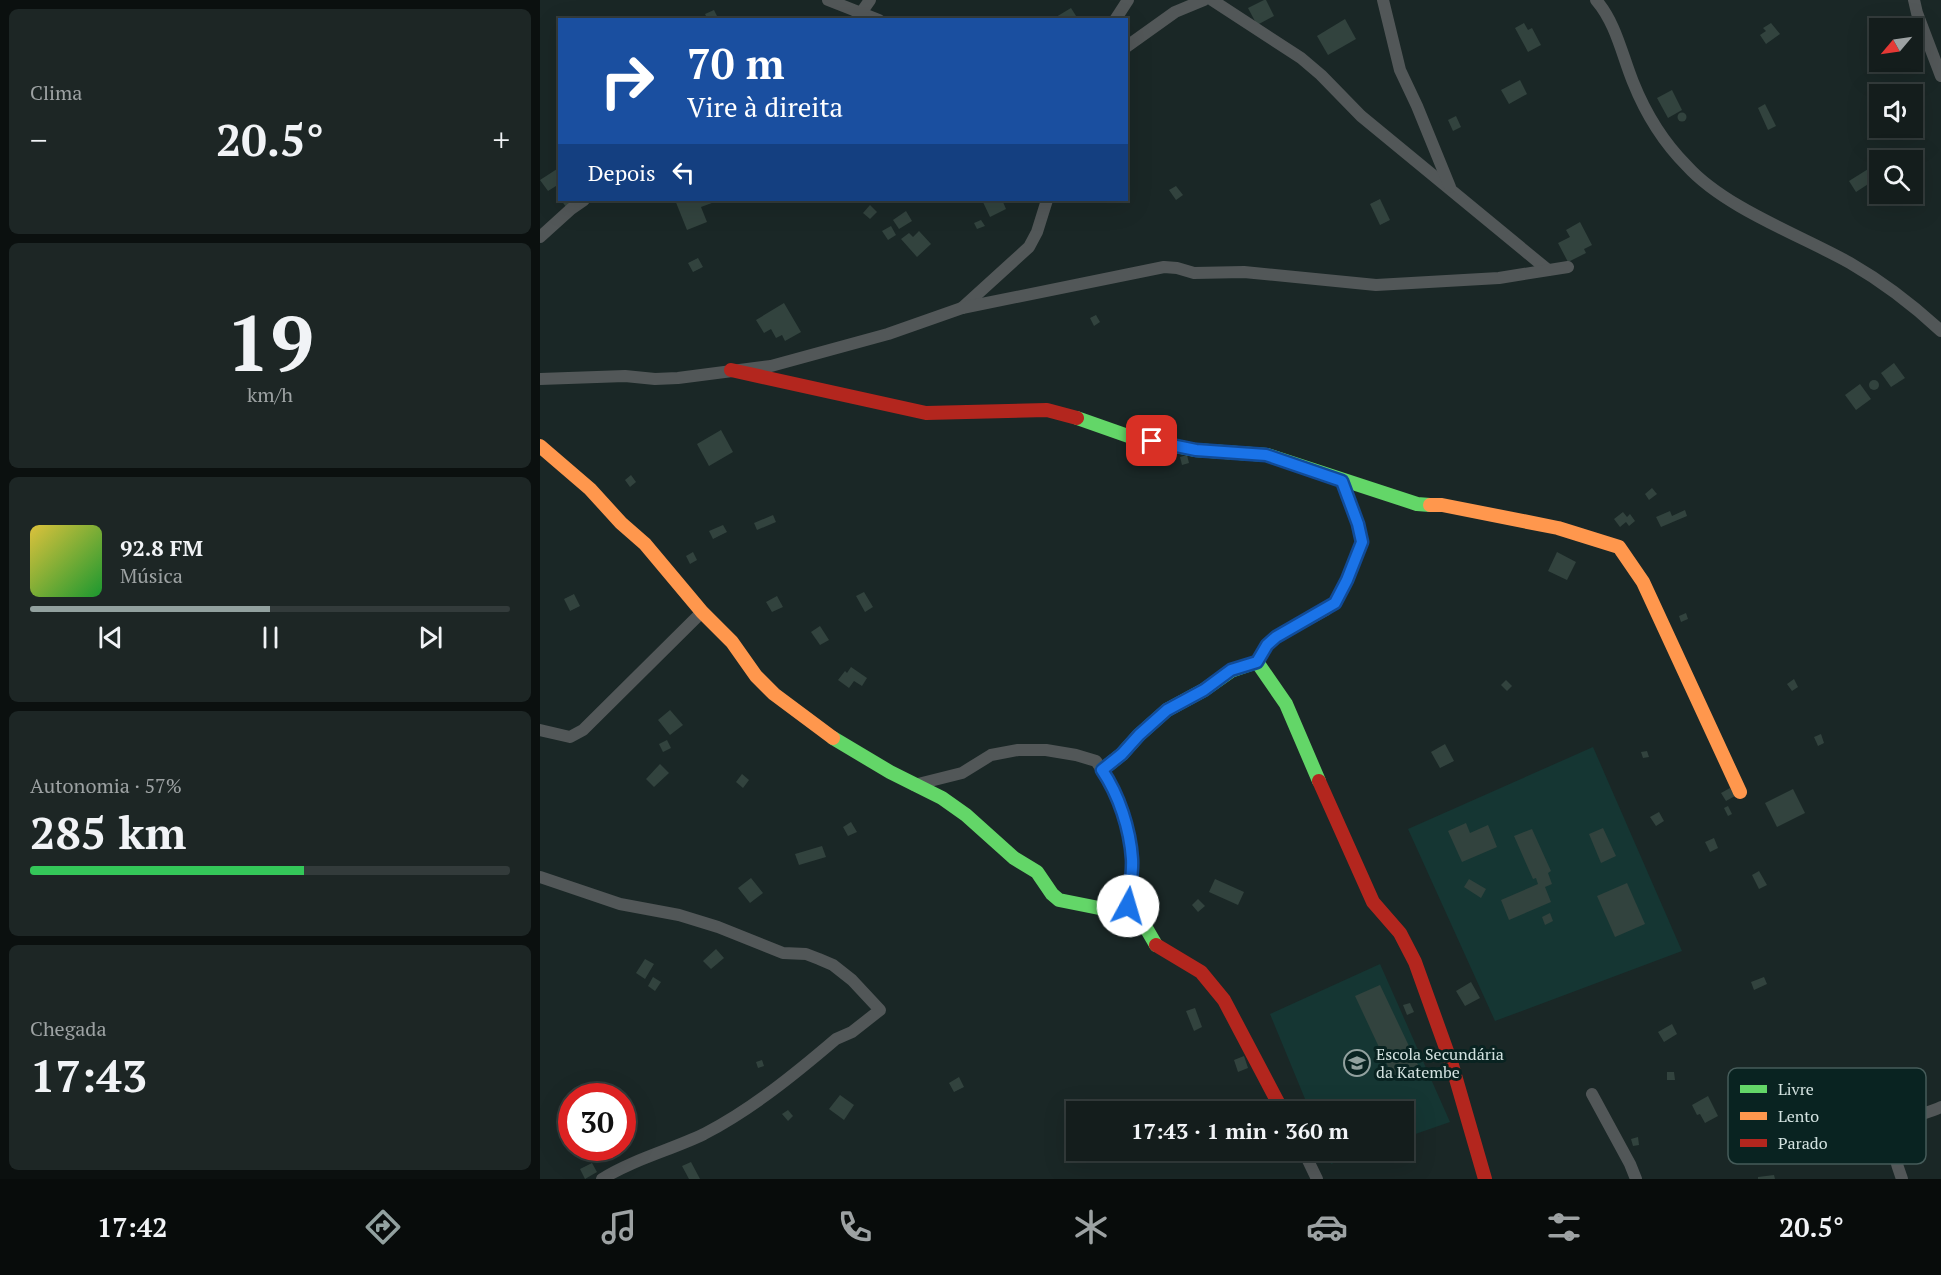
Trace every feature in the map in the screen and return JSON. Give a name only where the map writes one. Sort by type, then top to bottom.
[{"type":"street","points":[[828,0],[859,16],[870,0]]},
{"type":"street","points":[[1116,18],[1128,0]]},
{"type":"street","points":[[1128,46],[1175,12],[1204,0]]},
{"type":"street","points":[[1212,0],[1301,58],[1361,116],[1548,270]]},
{"type":"street","points":[[1383,0],[1400,70],[1451,190]]},
{"type":"street","points":[[1596,0],[1611,22],[1634,85],[1647,110],[1666,141],[1704,183],[1737,204],[1860,270],[1908,301],[1941,330]]},
{"type":"street","points":[[1914,0],[1941,76]]},
{"type":"street","points":[[540,237],[583,201]]},
{"type":"street","points":[[962,308],[1029,247],[1038,232],[1047,201]]},
{"type":"street","points":[[540,379],[625,376],[655,379],[678,378],[771,366],[888,334],[962,308],[1164,267],[1194,273],[1244,272],[1376,285],[1499,278],[1568,267]]},
{"type":"street","points":[[730,370],[926,413],[1047,410],[1142,439],[1196,450],[1266,455],[1416,504],[1442,505],[1558,528],[1619,547],[1643,582],[1740,792]]},
{"type":"street","points":[[540,446],[590,489],[621,523],[645,544],[702,612],[732,642],[756,676],[774,694],[826,734],[914,785],[942,798],[966,815],[1014,858],[1037,872],[1059,900],[1109,910],[1128,906],[1135,909],[1155,944],[1201,972],[1224,1000],[1277,1101]]},
{"type":"street","points":[[1102,770],[1122,754],[1167,710],[1204,690],[1231,670],[1257,662],[1267,645],[1276,637],[1335,603],[1362,542],[1358,524],[1342,481]]},
{"type":"street","points":[[540,730],[570,737],[584,730],[702,612]]},
{"type":"street","points":[[1257,662],[1286,704],[1351,856],[1374,902],[1400,933],[1415,962],[1452,1065],[1485,1179]]},
{"type":"street","points":[[914,785],[962,773],[991,755],[1018,750],[1046,750],[1076,755],[1096,762],[1110,782],[1128,832],[1132,861],[1128,906]]},
{"type":"street","points":[[540,877],[620,904],[679,915],[718,927],[783,952],[806,954],[819,959],[833,965],[852,980],[880,1010],[852,1032],[836,1040],[748,1108],[685,1143],[642,1158],[603,1179]]},
{"type":"street","points":[[1592,1094],[1636,1179]]},
{"type":"street","points":[[1926,1113],[1941,1107]]},
{"type":"street","points":[[1308,1161],[1317,1179]]},
{"type":"street","points":[[1897,1164],[1902,1179]]},
{"type":"shaded area","points":[[1593,747],[1682,951],[1495,1021],[1408,829]]},
{"type":"shaded area","name":"Escola Secundária da Katembe","points":[[1380,964],[1450,1122],[1414,1135],[1414,1101],[1306,1101],[1270,1014]]},
{"type":"building","points":[[1264,0],[1274,16],[1257,25],[1248,8]]},
{"type":"building","points":[[1071,8],[1077,18],[1054,18]]},
{"type":"building","points":[[714,10],[718,18],[707,18],[705,14]]},
{"type":"building","points":[[1345,19],[1356,39],[1328,55],[1317,36]]},
{"type":"building","points":[[1524,23],[1528,30],[1532,28],[1541,45],[1528,52],[1515,28]]},
{"type":"building","points":[[1771,23],[1780,34],[1766,44],[1760,35],[1766,31],[1763,28]]},
{"type":"building","points":[[1520,80],[1527,94],[1509,104],[1501,90]]},
{"type":"building","points":[[1672,90],[1682,110],[1668,118],[1657,98]]},
{"type":"building","points":[[1765,104],[1776,126],[1768,130],[1758,108]]},
{"type":"building","points":[[1682,112],[1687,117],[1682,122],[1677,117]]},
{"type":"building","points":[[1456,116],[1461,127],[1453,131],[1448,120]]},
{"type":"building","points":[[1869,168],[1869,184],[1856,192],[1849,181]]},
{"type":"building","points":[[558,170],[558,188],[556,186],[548,191],[540,180]]},
{"type":"building","points":[[1176,186],[1183,195],[1176,200],[1169,190]]},
{"type":"building","points":[[1380,199],[1390,220],[1380,225],[1370,204]]},
{"type":"building","points":[[562,201],[573,202],[566,207]]},
{"type":"building","points":[[675,201],[717,201],[701,207],[707,222],[687,230]]},
{"type":"building","points":[[982,201],[1003,202],[1006,209],[990,217]]},
{"type":"building","points":[[870,205],[877,212],[870,219],[863,213]]},
{"type":"building","points":[[906,211],[912,221],[899,229],[893,220]]},
{"type":"building","points":[[981,220],[985,226],[977,229],[974,223]]},
{"type":"building","points":[[1580,222],[1592,245],[1584,249],[1586,253],[1568,262],[1558,243],[1570,237],[1566,230]]},
{"type":"building","points":[[891,226],[896,235],[888,240],[882,231]]},
{"type":"building","points":[[919,231],[931,244],[917,257],[901,239],[909,233],[913,237]]},
{"type":"building","points":[[698,258],[703,267],[693,272],[688,263]]},
{"type":"building","points":[[784,303],[801,332],[785,341],[782,335],[776,338],[771,329],[764,333],[756,320]]},
{"type":"building","points":[[1096,315],[1100,322],[1094,326],[1090,318]]},
{"type":"building","points":[[1894,363],[1905,378],[1891,387],[1881,373]]},
{"type":"building","points":[[1874,380],[1878,381],[1878,389],[1874,390],[1870,389],[1869,385],[1870,381]]},
{"type":"building","points":[[1860,384],[1871,399],[1856,410],[1845,395]]},
{"type":"building","points":[[721,430],[733,452],[709,466],[697,444]]},
{"type":"building","points":[[1187,455],[1189,463],[1182,465],[1180,457]]},
{"type":"building","points":[[631,475],[636,482],[630,487],[625,480]]},
{"type":"building","points":[[1652,488],[1657,494],[1649,500],[1645,494]]},
{"type":"building","points":[[1685,510],[1687,516],[1661,527],[1656,517],[1670,511],[1672,516]]},
{"type":"building","points":[[1623,512],[1627,517],[1630,514],[1635,521],[1629,526],[1626,522],[1620,527],[1614,519]]},
{"type":"building","points":[[773,515],[776,522],[757,530],[754,523]]},
{"type":"building","points":[[723,525],[727,532],[713,539],[709,531]]},
{"type":"building","points":[[693,552],[697,560],[690,564],[686,556]]},
{"type":"building","points":[[1557,552],[1576,562],[1567,580],[1548,571]]},
{"type":"building","points":[[864,592],[873,607],[865,612],[856,596]]},
{"type":"building","points":[[574,594],[580,606],[570,611],[564,599]]},
{"type":"building","points":[[777,596],[783,607],[772,612],[766,602]]},
{"type":"building","points":[[1686,613],[1688,619],[1681,622],[1679,616]]},
{"type":"building","points":[[820,626],[829,640],[820,645],[811,632]]},
{"type":"building","points":[[851,667],[867,678],[862,686],[854,681],[849,688],[838,680]]},
{"type":"building","points":[[1794,679],[1798,687],[1792,691],[1787,684]]},
{"type":"building","points":[[1506,680],[1512,686],[1507,691],[1501,685]]},
{"type":"building","points":[[670,710],[683,725],[670,735],[658,720]]},
{"type":"building","points":[[1821,734],[1824,743],[1818,746],[1814,737]]},
{"type":"building","points":[[667,740],[671,748],[663,752],[659,744]]},
{"type":"building","points":[[1445,744],[1454,761],[1440,768],[1431,752]]},
{"type":"building","points":[[1647,751],[1649,757],[1643,758],[1641,752]]},
{"type":"building","points":[[660,764],[669,773],[654,787],[646,779]]},
{"type":"building","points":[[742,774],[749,780],[743,788],[736,782]]},
{"type":"building","points":[[1730,788],[1735,796],[1726,801],[1721,793]]},
{"type":"building","points":[[1793,789],[1805,813],[1777,827],[1765,803]]},
{"type":"building","points":[[1728,806],[1732,814],[1728,816],[1724,808]]},
{"type":"building","points":[[1659,812],[1664,821],[1656,826],[1650,817]]},
{"type":"building","points":[[851,822],[857,832],[848,836],[843,827]]},
{"type":"building","points":[[1466,823],[1470,833],[1488,825],[1497,847],[1462,862],[1448,831]]},
{"type":"building","points":[[1603,828],[1616,856],[1601,863],[1589,834]]},
{"type":"building","points":[[1532,829],[1551,871],[1548,873],[1552,884],[1545,887],[1551,902],[1509,920],[1501,900],[1538,884],[1536,878],[1533,879],[1514,836]]},
{"type":"building","points":[[1714,838],[1718,848],[1710,852],[1705,842]]},
{"type":"building","points":[[822,846],[826,857],[799,865],[795,854]]},
{"type":"building","points":[[1759,871],[1767,885],[1759,889],[1752,875]]},
{"type":"building","points":[[751,878],[763,893],[750,903],[738,888]]},
{"type":"building","points":[[1215,879],[1244,892],[1238,905],[1209,892]]},
{"type":"building","points":[[1469,879],[1486,889],[1481,898],[1464,887]]},
{"type":"building","points":[[1627,883],[1645,924],[1615,937],[1597,896]]},
{"type":"building","points":[[1198,899],[1205,906],[1198,912],[1192,905]]},
{"type":"building","points":[[1550,913],[1553,921],[1545,925],[1542,917]]},
{"type":"building","points":[[716,949],[724,958],[711,969],[703,961]]},
{"type":"building","points":[[645,959],[654,964],[645,979],[636,973]]},
{"type":"building","points":[[653,977],[661,982],[655,991],[648,986]]},
{"type":"building","points":[[1764,977],[1767,984],[1754,990],[1751,982]]},
{"type":"building","points":[[1471,982],[1480,998],[1465,1006],[1456,991]]},
{"type":"building","points":[[1380,985],[1418,1065],[1393,1077],[1355,996]]},
{"type":"building","points":[[1410,1003],[1414,1012],[1407,1015],[1403,1005]]},
{"type":"building","points":[[1195,1008],[1202,1027],[1194,1031],[1186,1011]]},
{"type":"building","points":[[1672,1024],[1677,1034],[1664,1042],[1658,1032]]},
{"type":"building","points":[[1244,1056],[1248,1068],[1238,1072],[1234,1060]]},
{"type":"building","points":[[762,1060],[764,1066],[758,1068],[756,1062]]},
{"type":"building","points":[[1667,1072],[1674,1072],[1675,1080],[1667,1080]]},
{"type":"building","points":[[959,1077],[964,1087],[954,1092],[949,1083]]},
{"type":"building","points":[[840,1095],[854,1105],[844,1120],[829,1109]]},
{"type":"building","points":[[1708,1096],[1718,1116],[1705,1123],[1700,1114],[1697,1115],[1692,1105]]},
{"type":"building","points":[[788,1110],[793,1116],[788,1121],[782,1114]]},
{"type":"building","points":[[1638,1137],[1639,1145],[1633,1146],[1631,1139]]},
{"type":"building","points":[[691,1162],[700,1179],[689,1179],[682,1166]]},
{"type":"building","points":[[592,1163],[597,1172],[585,1179],[580,1169]]},
{"type":"building","points":[[1774,1175],[1775,1179],[1758,1179],[1758,1177]]},
{"type":"traffic: fast","points":[[1077,418],[1131,437],[1195,450],[1267,455],[1417,504],[1430,505]]},
{"type":"traffic: fast","points":[[1102,770],[1122,754],[1167,710],[1204,690],[1231,671],[1257,662],[1286,704],[1319,781]]},
{"type":"traffic: fast","points":[[833,738],[890,772],[942,798],[966,815],[1014,858],[1037,872],[1059,900],[1109,910],[1128,906],[1135,909],[1156,945]]},
{"type":"traffic: slow","points":[[540,446],[590,489],[621,523],[645,544],[702,612],[732,642],[756,676],[774,694],[833,738]]},
{"type":"traffic: slow","points":[[1430,505],[1442,505],[1558,528],[1619,547],[1643,582],[1740,792]]},
{"type":"traffic: jam","points":[[731,370],[926,413],[1047,410],[1077,418]]},
{"type":"traffic: jam","points":[[1319,781],[1373,902],[1400,933],[1415,962],[1452,1065],[1485,1179]]},
{"type":"traffic: jam","points":[[1156,945],[1201,972],[1224,1000],[1277,1101]]},
{"type":"place","name":"Escola Secundária da Katembe","points":[[1357,1063]]},
{"type":"route","points":[[1128,906],[1132,861],[1128,832],[1117,798],[1102,770],[1122,754],[1167,710],[1204,690],[1231,670],[1257,662],[1267,645],[1276,637],[1335,603],[1362,542],[1358,524],[1342,481],[1266,455],[1196,450],[1152,441]]}]
